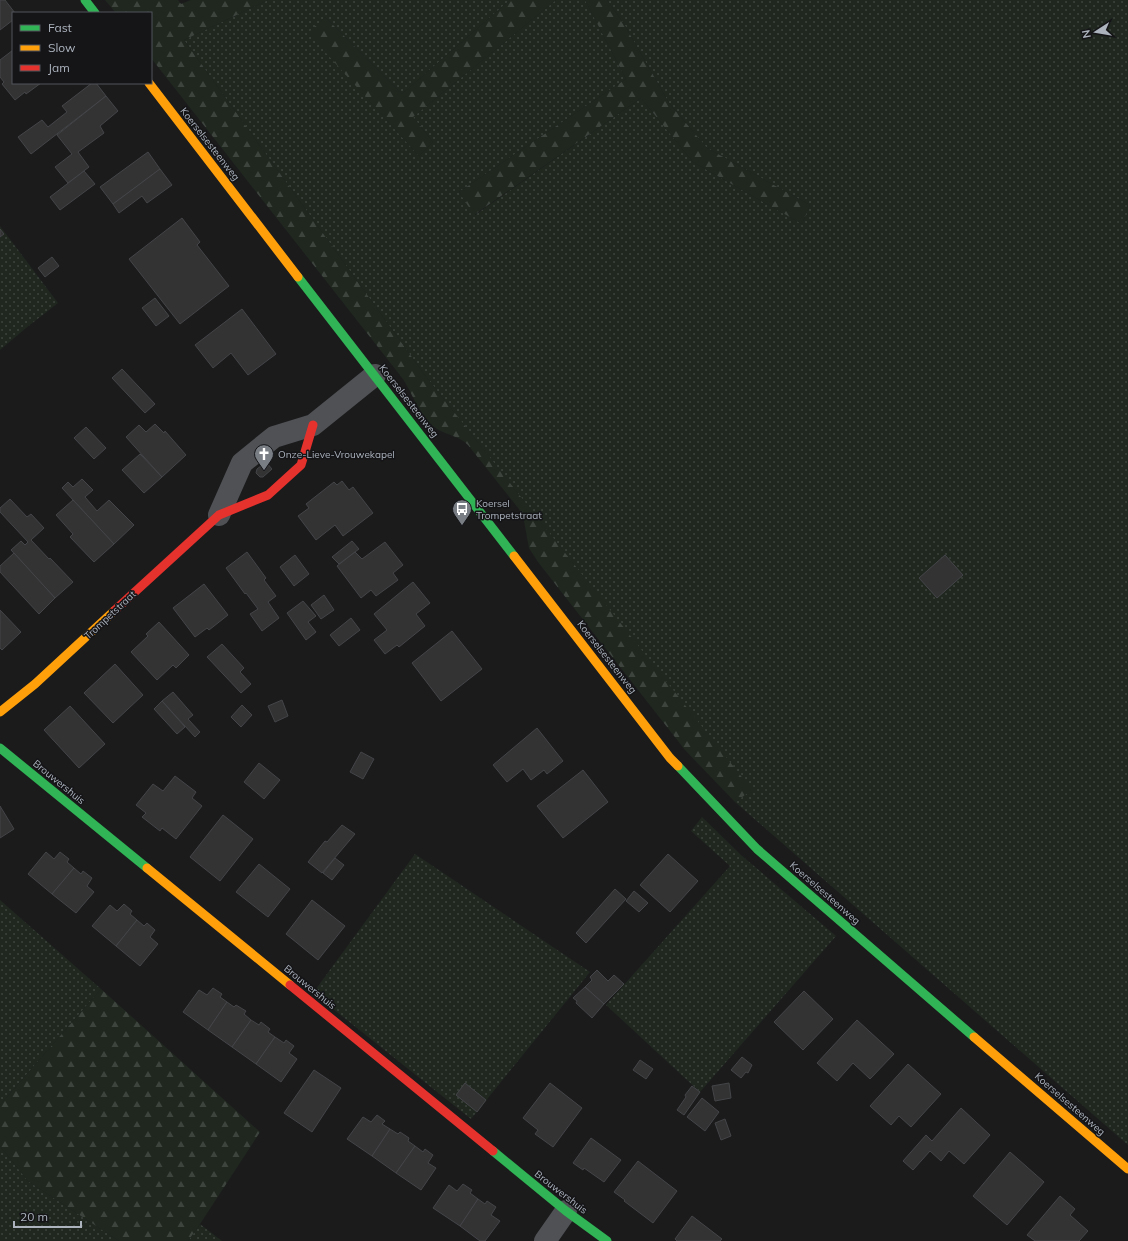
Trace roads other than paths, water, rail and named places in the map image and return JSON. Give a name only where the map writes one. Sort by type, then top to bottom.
[{"type":"street","points":[[85,0],[94,12]]},
{"type":"street","name":"Koerselsesteenweg","points":[[150,84],[670,758],[757,849],[1128,1169]]},
{"type":"street","name":"Trompetstraat","points":[[219,515],[242,463],[274,437],[313,425],[375,375]]},
{"type":"street","name":"Trompetstraat","points":[[0,712],[35,684],[219,515],[268,495],[301,465],[313,425]]},
{"type":"street","name":"Brouwershuis","points":[[0,748],[566,1211],[607,1241]]},
{"type":"street","points":[[544,1241],[566,1211]]},
{"type":"place","name":"Onze-Lieve-Vrouwekapel","points":[[264,471]]},
{"type":"place","name":"Koersel Trompetstraat","points":[[462,526]]}]
